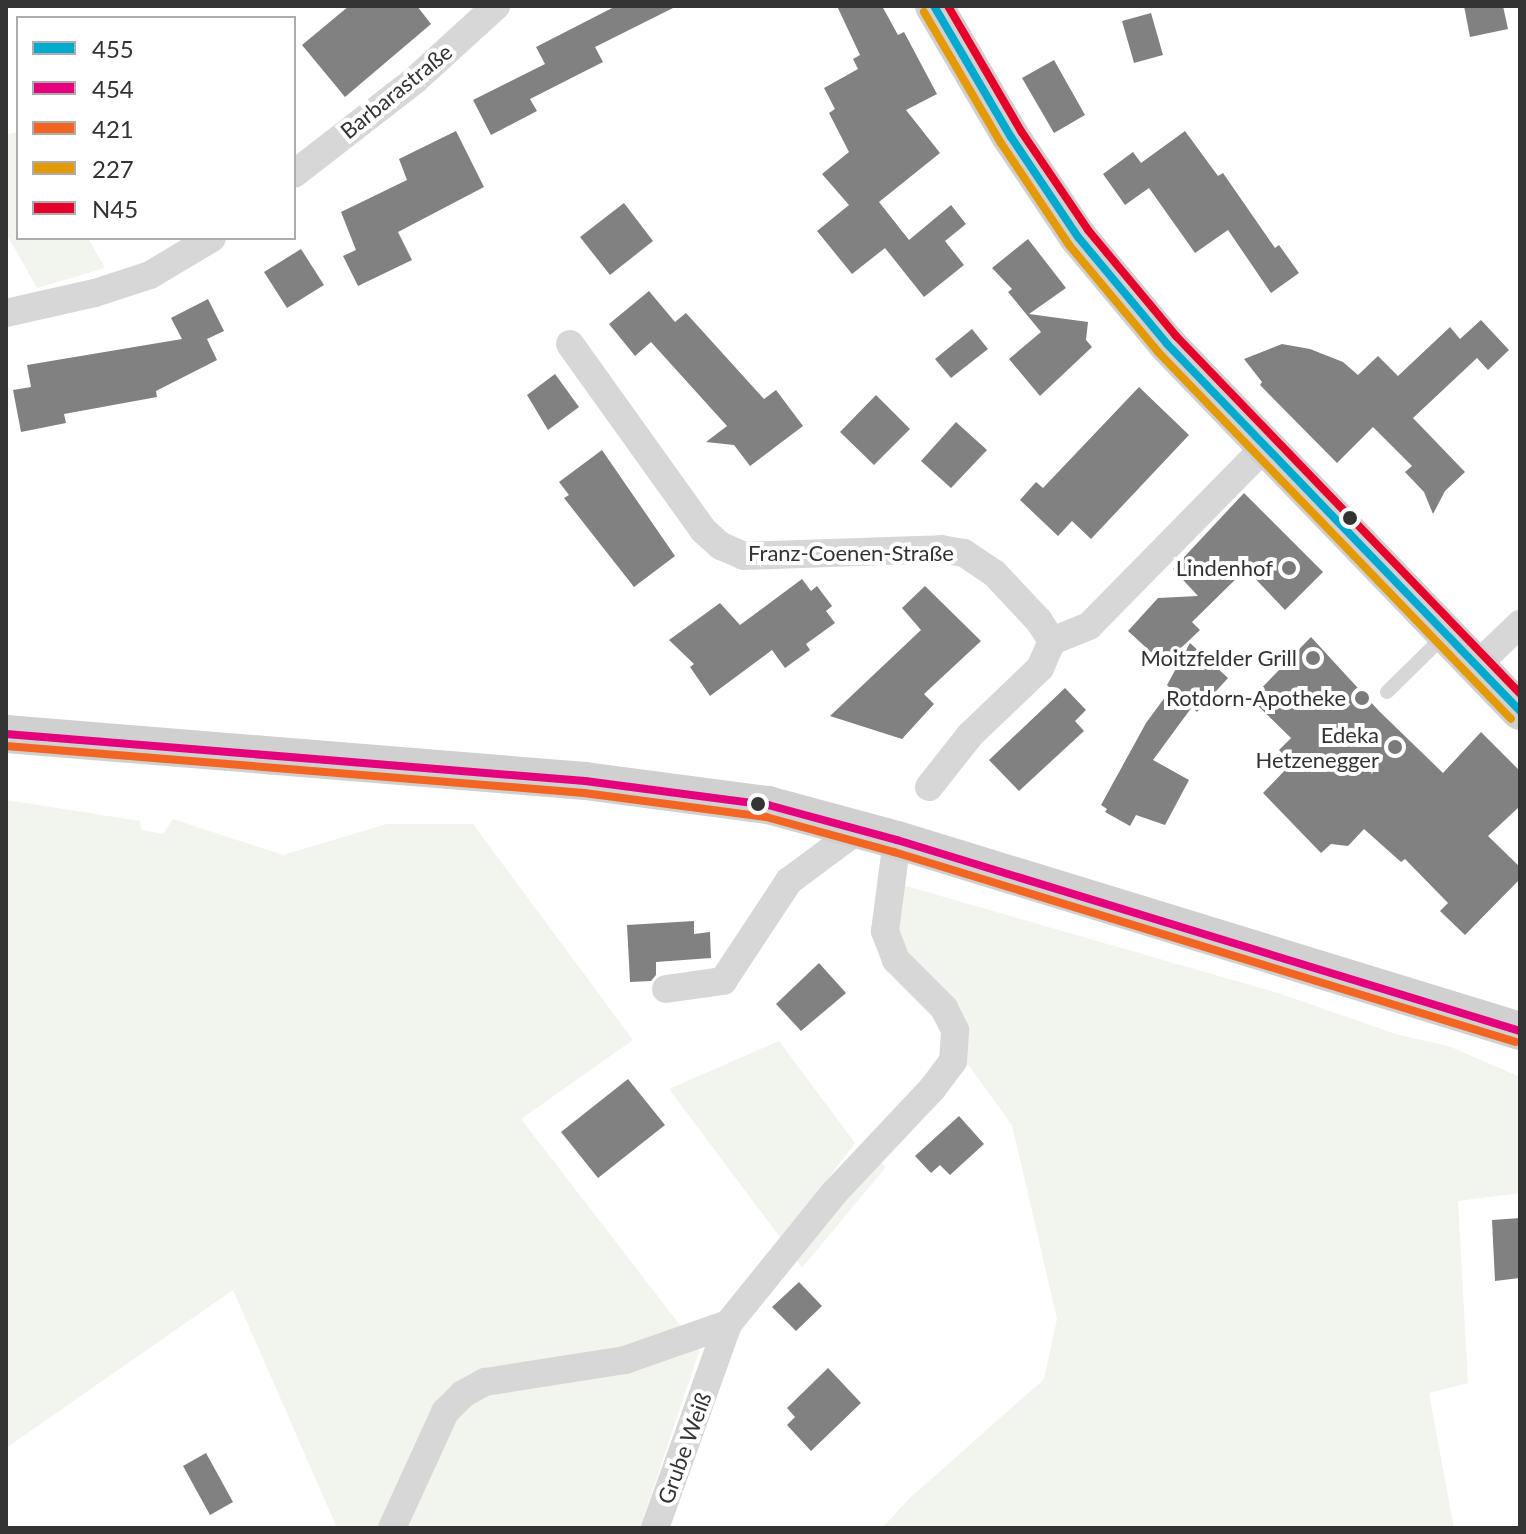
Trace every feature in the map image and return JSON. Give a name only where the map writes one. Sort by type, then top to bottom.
[{"type":"main road","points":[[934,6],[1011,137],[1078,237],[1167,344],[1520,711]]},
{"type":"main road","points":[[6,734],[585,781],[768,805],[897,840],[1520,1031]]},
{"type":"street","name":"Barbarastraße","points":[[296,172],[415,80],[496,6]]},
{"type":"street","points":[[6,313],[95,293],[150,275],[209,240]]},
{"type":"street","name":"Franz-Coenen-Straße","points":[[570,344],[703,530],[721,546],[744,556],[941,549],[964,553],[994,573],[1039,621],[1052,641]]},
{"type":"street","points":[[929,787],[970,735],[1040,668],[1052,641],[1089,626],[1264,448]]},
{"type":"street","points":[[1476,666],[1520,624]]},
{"type":"street","points":[[666,989],[723,981],[789,881],[859,829]]},
{"type":"street","name":"Grube Weiß","points":[[655,1528],[728,1324],[834,1193],[932,1089],[953,1061],[955,1030],[944,1008],[896,960],[885,931],[897,840]]},
{"type":"street","points":[[392,1528],[445,1412],[463,1394],[485,1382],[625,1360],[728,1324]]},
{"type":"lane","points":[[1387,692],[1445,635]]},
{"type":"shaded area","points":[[16,132],[16,240],[89,240],[105,268],[37,288],[6,233],[6,135]]},
{"type":"shaded area","points":[[6,800],[140,821],[142,830],[163,834],[173,819],[283,855],[387,824],[473,824],[633,1040],[521,1119],[683,1329],[627,1351],[479,1374],[382,1528],[337,1528],[233,1290],[6,1448]]},
{"type":"shaded area","points":[[899,884],[1278,993],[1396,1034],[1451,1047],[1520,1077],[1520,1193],[1458,1201],[1468,1383],[1429,1393],[1454,1528],[882,1528],[910,1498],[1044,1379],[1057,1319],[1012,1125],[969,1066],[961,1066],[891,931]]},
{"type":"shaded area","points":[[779,1041],[855,1143],[782,1240],[669,1089]]},
{"type":"shaded area","points":[[879,1161],[886,1167],[802,1268],[796,1260]]},
{"type":"shaded area","points":[[695,1346],[699,1352],[640,1528],[401,1528],[451,1421],[487,1391]]},
{"type":"building","points":[[349,6],[417,6],[431,24],[345,97],[302,45]]},
{"type":"building","points":[[616,6],[677,6],[595,47],[603,62],[530,99],[537,111],[491,135],[473,100],[545,64],[536,47]]},
{"type":"building","points":[[837,6],[882,6],[898,35],[904,32],[937,94],[906,110],[940,153],[879,202],[909,240],[951,205],[966,224],[945,241],[964,265],[924,297],[885,248],[852,274],[817,231],[849,205],[822,174],[849,152],[829,113],[835,109],[824,88],[858,69],[853,59],[860,55]]},
{"type":"building","points":[[1464,6],[1503,6],[1508,29],[1470,37]]},
{"type":"building","points":[[1151,13],[1163,55],[1134,63],[1122,21]]},
{"type":"building","points":[[1054,60],[1085,115],[1054,133],[1022,78]]},
{"type":"building","points":[[456,131],[484,187],[398,232],[412,260],[358,286],[343,256],[356,250],[341,212],[407,180],[399,159]]},
{"type":"building","points":[[1185,131],[1218,176],[1223,173],[1275,248],[1279,245],[1299,273],[1271,293],[1228,230],[1195,253],[1149,188],[1125,205],[1103,174],[1133,152],[1141,163]]},
{"type":"building","points":[[624,203],[653,241],[610,275],[580,237]]},
{"type":"building","points":[[1028,239],[1066,288],[1029,314],[1088,322],[1086,340],[1092,347],[1040,396],[1009,359],[1041,332],[1008,292],[1012,289],[992,268]]},
{"type":"building","points":[[301,249],[324,285],[287,308],[264,272]]},
{"type":"building","points":[[649,291],[675,322],[686,313],[764,399],[776,390],[803,426],[750,466],[734,445],[706,442],[727,426],[651,342],[635,356],[609,324]]},
{"type":"building","points":[[208,299],[224,331],[207,339],[217,360],[156,391],[157,397],[64,414],[66,423],[21,432],[13,390],[31,387],[27,365],[182,339],[171,318]]},
{"type":"building","points":[[1481,320],[1509,350],[1488,370],[1477,358],[1413,418],[1465,472],[1445,491],[1433,514],[1424,492],[1405,472],[1412,466],[1373,427],[1337,463],[1260,385],[1262,382],[1244,359],[1282,344],[1310,349],[1343,362],[1358,375],[1378,356],[1398,376],[1450,327],[1460,339]]},
{"type":"building","points":[[972,329],[988,349],[951,378],[935,359]]},
{"type":"building","points":[[555,374],[579,407],[548,430],[527,395]]},
{"type":"building","points":[[1139,387],[1189,435],[1091,539],[1072,521],[1058,536],[1020,500],[1036,482],[1043,488]]},
{"type":"building","points":[[876,395],[910,429],[874,465],[840,432]]},
{"type":"building","points":[[956,422],[987,450],[951,488],[921,461]]},
{"type":"building","points":[[602,450],[675,556],[634,587],[564,498],[569,495],[559,482]]},
{"type":"building","points":[[1244,493],[1323,572],[1285,610],[1246,569],[1192,622],[1200,630],[1164,664],[1128,631],[1158,598],[1198,596],[1173,569]]},
{"type":"building","points":[[802,579],[811,591],[817,586],[832,606],[826,611],[835,623],[806,644],[810,650],[785,668],[772,650],[710,696],[690,667],[694,664],[669,640],[720,603],[740,625]]},
{"type":"building","points":[[925,586],[981,641],[924,694],[934,704],[902,739],[830,716],[921,630],[902,608]]},
{"type":"building","points":[[1311,637],[1379,711],[1443,773],[1481,732],[1520,771],[1520,806],[1488,836],[1520,867],[1520,879],[1465,935],[1440,911],[1448,903],[1405,859],[1401,862],[1364,829],[1348,846],[1331,844],[1321,853],[1263,793],[1292,763],[1279,750],[1291,738],[1251,699]]},
{"type":"building","points":[[1190,643],[1228,678],[1197,712],[1192,707],[1153,760],[1189,780],[1165,825],[1136,815],[1130,826],[1105,812],[1107,809],[1101,805],[1146,723],[1171,689],[1167,685]]},
{"type":"building","points":[[1065,688],[1086,710],[1075,721],[1084,731],[1019,791],[989,760]]},
{"type":"building","points":[[694,921],[694,934],[710,932],[711,958],[656,962],[656,975],[651,981],[630,982],[627,925]]},
{"type":"building","points":[[819,963],[846,993],[801,1031],[776,1004]]},
{"type":"building","points":[[628,1079],[665,1125],[598,1178],[561,1132]]},
{"type":"building","points":[[959,1116],[984,1144],[950,1175],[940,1165],[931,1173],[915,1156]]},
{"type":"building","points":[[1520,1218],[1520,1278],[1495,1281],[1492,1220]]},
{"type":"building","points":[[799,1282],[822,1306],[796,1331],[772,1307]]},
{"type":"building","points":[[828,1368],[861,1403],[811,1451],[787,1425],[795,1417],[787,1408]]},
{"type":"building","points":[[206,1453],[233,1502],[210,1515],[183,1466]]},
{"type":"transit line","name":"455","points":[[934,6],[1011,137],[1078,237],[1167,344],[1520,711]]},
{"type":"transit line","name":"N45","points":[[948,6],[1021,131],[1088,230],[1176,336],[1520,694]]},
{"type":"transit line","name":"227","points":[[924,12],[1001,143],[1069,245],[1158,352],[1511,719]]},
{"type":"transit line","name":"454","points":[[6,734],[585,781],[768,805],[897,840],[1520,1031]]},
{"type":"transit line","name":"421","points":[[6,746],[584,793],[766,817],[894,852],[1516,1042]]},
{"type":"place","name":"Lindenhof","points":[[1289,568]]},
{"type":"place","name":"Moitzfelder Grill","points":[[1313,658]]},
{"type":"place","name":"Rotdorn-Apotheke","points":[[1362,698]]},
{"type":"place","name":"Edeka Hetzenegger","points":[[1395,747]]}]
